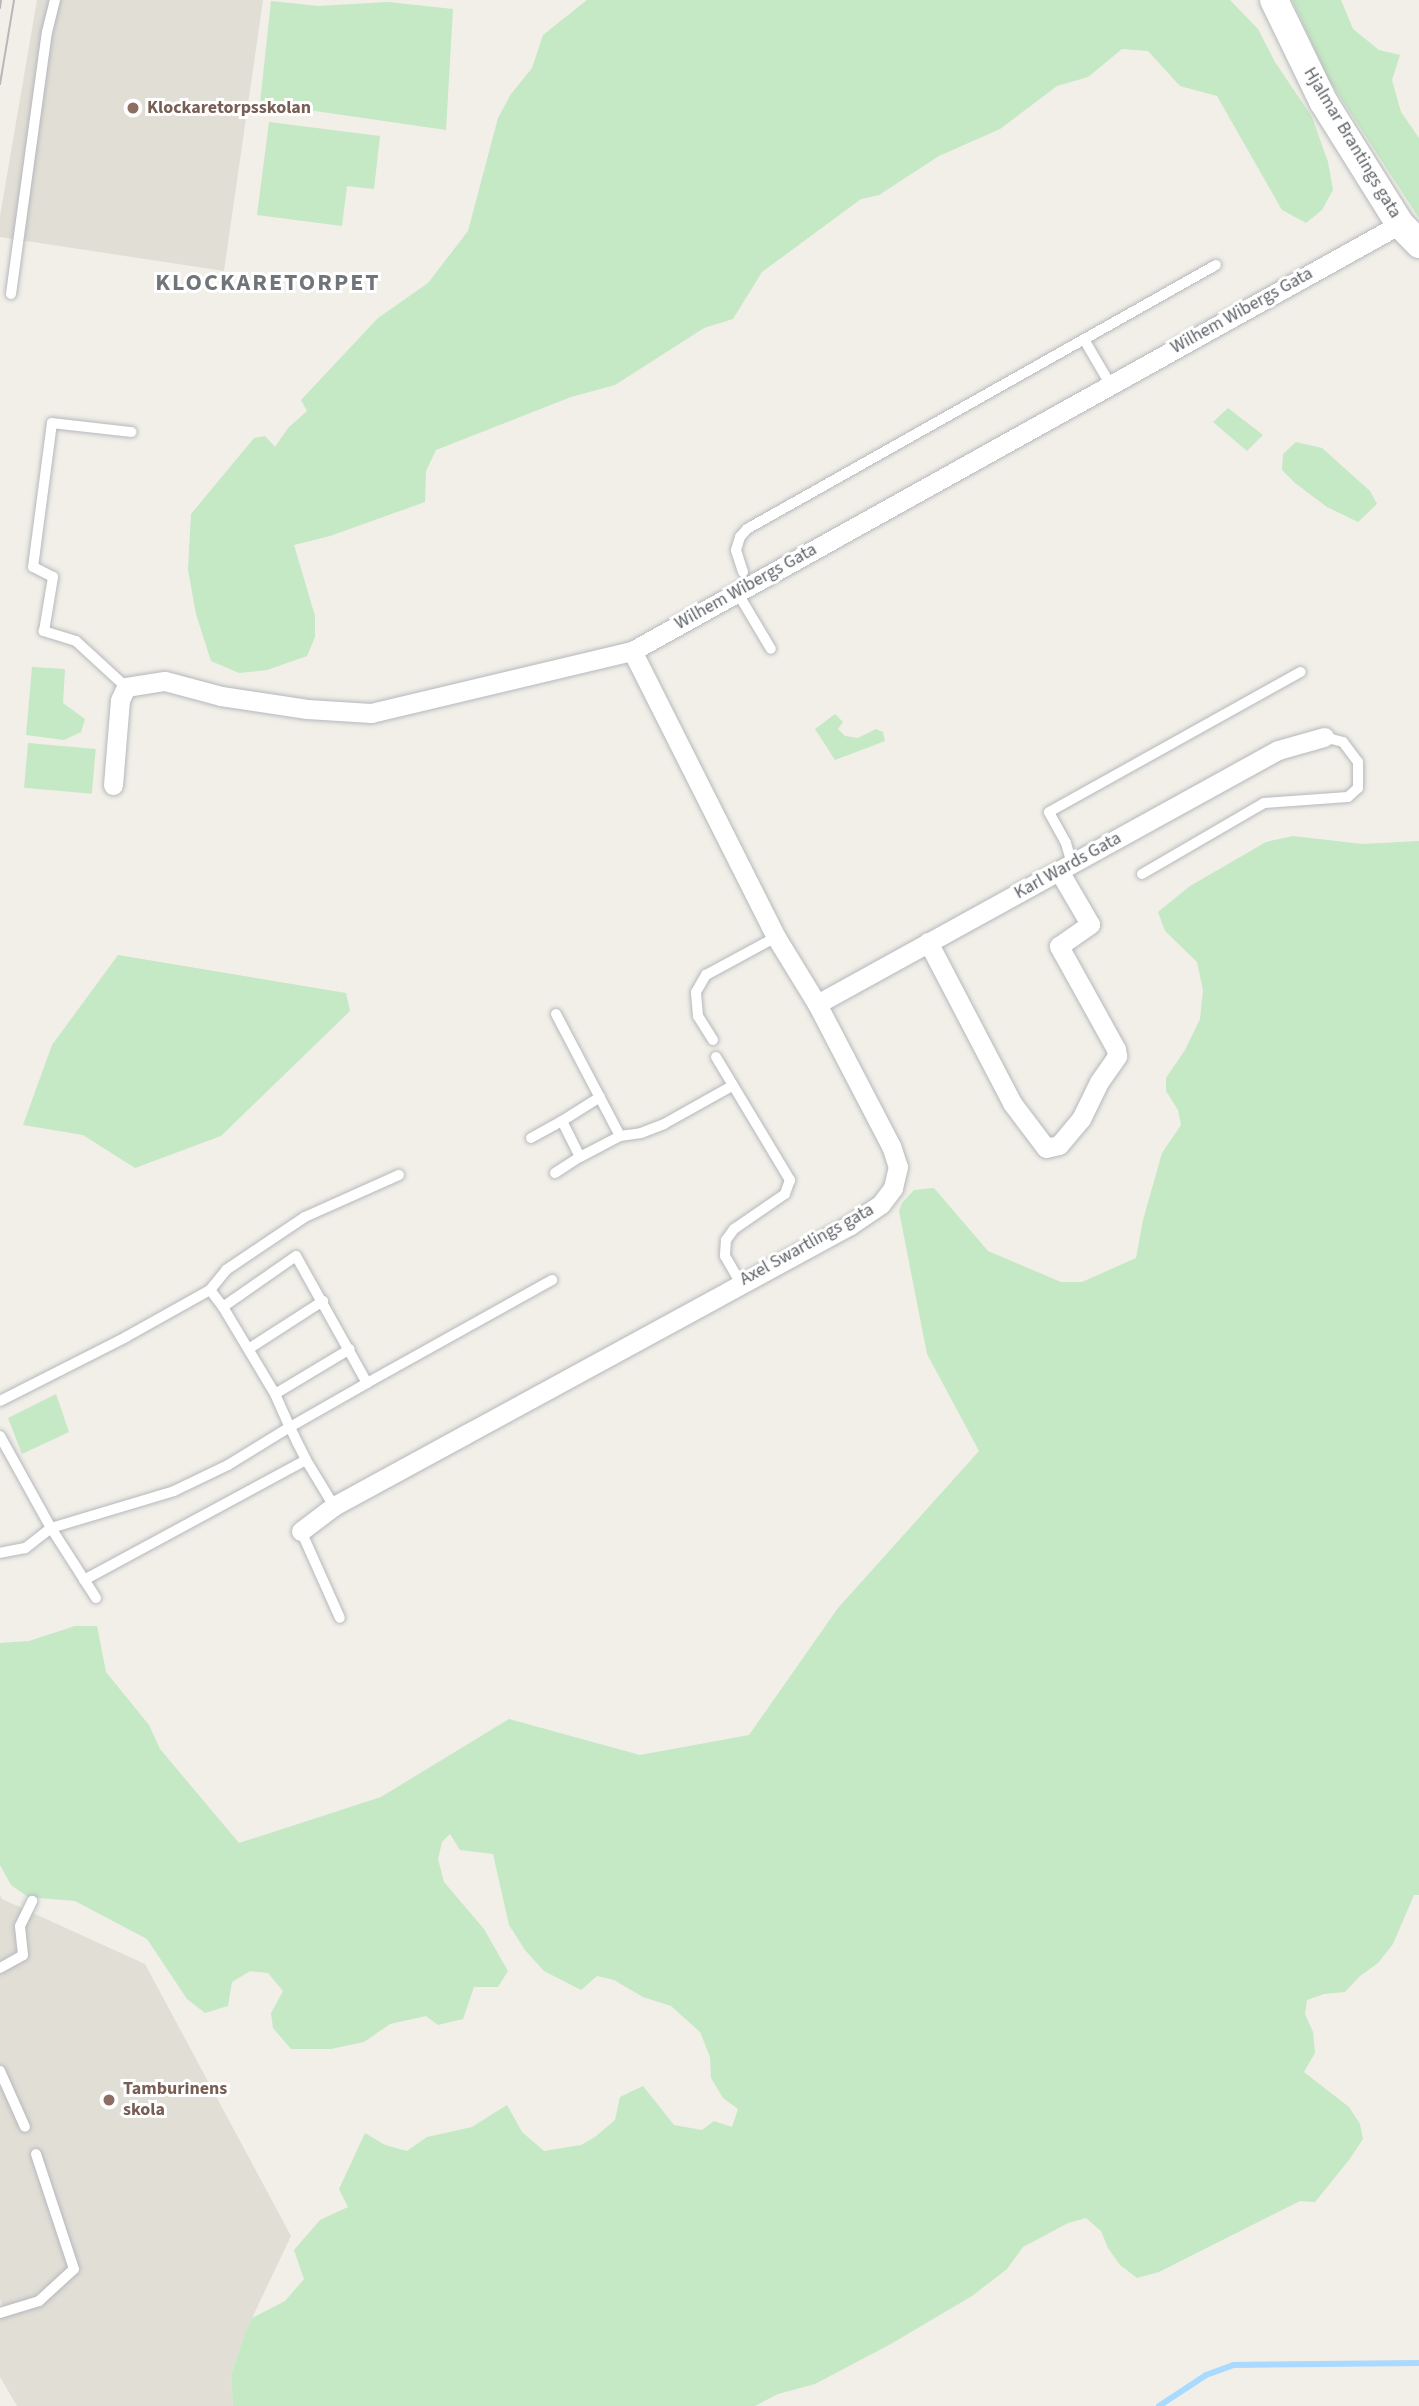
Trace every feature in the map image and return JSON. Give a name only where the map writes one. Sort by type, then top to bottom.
[{"type":"street","name":"Hjalmar Brantings gata","points":[[1274,0],[1323,101],[1400,224],[1419,244]]},
{"type":"street","name":"Wilhem Wibergs Gata","points":[[126,687],[165,681],[233,698],[307,709],[371,713],[632,651],[1400,224]]},
{"type":"street","name":"Axel Swartlings gata","points":[[301,1531],[334,1506],[740,1282],[849,1225],[881,1204],[893,1188],[898,1167],[891,1146],[817,1004],[776,937],[632,651]]},
{"type":"street","points":[[113,785],[120,700],[126,687]]},
{"type":"street","name":"Karl Wards Gata","points":[[817,1004],[1278,750],[1324,737]]},
{"type":"street","points":[[928,942],[1012,1103],[1046,1147],[1059,1145],[1082,1119],[1099,1082],[1117,1056],[1116,1049],[1059,946],[1090,924],[1066,867]]},
{"type":"lane","points":[[11,294],[47,32],[55,0]]},
{"type":"lane","points":[[743,572],[736,550],[740,537],[747,529],[1216,265]]},
{"type":"lane","points":[[1085,341],[1110,384]]},
{"type":"lane","points":[[126,687],[76,641],[44,631],[53,577],[33,567],[52,423],[131,432]]},
{"type":"lane","points":[[737,592],[771,649]]},
{"type":"lane","points":[[1066,867],[1066,843],[1049,812],[1301,672]]},
{"type":"lane","points":[[1142,874],[1264,803],[1348,797],[1358,788],[1358,762],[1343,742],[1324,737]]},
{"type":"lane","points":[[713,1040],[698,1016],[696,992],[706,975],[776,937]]},
{"type":"lane","points":[[556,1014],[620,1136]]},
{"type":"lane","points":[[716,1057],[783,1164],[790,1180],[785,1194],[772,1206],[734,1229],[726,1240],[725,1256],[740,1282]]},
{"type":"lane","points":[[555,1173],[620,1136],[642,1133],[664,1124],[732,1086]]},
{"type":"lane","points":[[531,1138],[600,1097]]},
{"type":"lane","points":[[562,1121],[580,1157]]},
{"type":"lane","points":[[0,1401],[126,1337],[210,1290],[226,1270],[281,1231],[399,1175]]},
{"type":"lane","points":[[223,1307],[296,1255],[350,1349],[366,1383]]},
{"type":"lane","points":[[0,1553],[25,1548],[51,1528],[174,1491],[228,1465],[366,1383],[552,1280]]},
{"type":"lane","points":[[210,1290],[250,1348],[306,1460],[334,1506]]},
{"type":"lane","points":[[250,1348],[323,1301]]},
{"type":"lane","points":[[275,1394],[350,1349]]},
{"type":"lane","points":[[0,1436],[51,1528],[96,1598]]},
{"type":"lane","points":[[85,1580],[306,1460]]},
{"type":"lane","points":[[301,1531],[340,1618]]},
{"type":"lane","points":[[0,1968],[23,1955],[20,1926],[32,1901]]},
{"type":"lane","points":[[0,2071],[25,2127]]},
{"type":"lane","points":[[0,2313],[39,2301],[74,2269],[36,2154]]},
{"type":"shaded area","name":"Klockaretorpsskolan","points":[[37,0],[263,0],[224,271],[0,237],[0,216]]},
{"type":"shaded area","name":"Tamburinens skola","points":[[0,1895],[2,1899],[145,1964],[291,2236],[244,2335],[231,2375],[233,2406],[17,2406],[0,2377],[0,2311],[4,2309],[0,2300]]},
{"type":"green space","points":[[587,0],[1230,0],[1258,29],[1275,62],[1312,117],[1328,162],[1333,190],[1322,210],[1306,223],[1282,210],[1217,96],[1180,86],[1148,51],[1122,49],[1088,77],[1057,86],[1000,129],[939,156],[879,195],[861,199],[762,272],[733,319],[704,328],[615,385],[571,397],[436,450],[426,471],[425,502],[330,536],[294,545],[315,616],[315,637],[307,656],[267,670],[239,673],[211,661],[196,614],[188,570],[191,514],[254,438],[265,436],[275,447],[288,428],[307,411],[301,400],[378,318],[428,283],[468,231],[498,118],[511,94],[532,68],[543,35]]},
{"type":"green space","points":[[1292,0],[1341,0],[1353,29],[1379,50],[1400,55],[1392,80],[1401,112],[1419,138],[1419,218],[1329,80]]},
{"type":"green space","points":[[271,1],[318,6],[388,2],[453,9],[446,130],[260,103]]},
{"type":"green space","points":[[269,122],[380,136],[374,189],[347,186],[342,226],[257,215]]},
{"type":"green space","points":[[1228,408],[1263,435],[1247,451],[1213,422]]},
{"type":"green space","points":[[1296,442],[1322,448],[1370,491],[1377,504],[1358,522],[1327,507],[1295,483],[1282,470],[1283,454]]},
{"type":"green space","points":[[32,667],[65,669],[63,703],[85,719],[81,732],[64,740],[26,735]]},
{"type":"green space","points":[[835,714],[843,722],[838,729],[845,736],[858,738],[876,729],[883,732],[885,741],[835,760],[815,729]]},
{"type":"green space","points":[[28,743],[96,749],[92,794],[24,788]]},
{"type":"green space","points":[[1293,836],[1362,844],[1419,841],[1419,1895],[1414,1895],[1393,1944],[1378,1963],[1360,1976],[1345,1992],[1324,1994],[1307,2000],[1305,2014],[1313,2032],[1315,2053],[1304,2072],[1349,2107],[1360,2124],[1363,2139],[1349,2160],[1315,2202],[1300,2201],[1159,2272],[1137,2278],[1120,2265],[1108,2248],[1101,2231],[1086,2218],[1068,2223],[1023,2247],[1007,2269],[972,2296],[889,2345],[815,2384],[778,2394],[755,2406],[233,2406],[231,2375],[252,2318],[285,2301],[304,2279],[294,2250],[320,2220],[348,2207],[339,2189],[365,2133],[385,2145],[407,2151],[427,2137],[472,2127],[507,2105],[522,2132],[544,2151],[581,2145],[595,2137],[615,2120],[620,2097],[643,2086],[674,2125],[702,2130],[714,2121],[732,2127],[738,2109],[723,2098],[711,2078],[710,2057],[700,2032],[671,2006],[643,1997],[614,1980],[597,1976],[581,1990],[544,1971],[525,1950],[509,1925],[493,1854],[460,1850],[450,1834],[442,1842],[438,1859],[444,1882],[484,1929],[508,1971],[498,1987],[474,1987],[463,2019],[438,2025],[426,2016],[390,2024],[364,2042],[331,2049],[291,2049],[273,2028],[271,2013],[283,1991],[268,1973],[250,1971],[232,1982],[228,2006],[205,2013],[187,1999],[147,1939],[75,1901],[28,1897],[11,1885],[0,1865],[0,1643],[29,1641],[75,1626],[97,1626],[106,1672],[149,1725],[160,1749],[239,1843],[381,1797],[509,1719],[640,1755],[749,1735],[838,1608],[979,1451],[927,1354],[899,1211],[902,1203],[914,1190],[934,1188],[988,1251],[1061,1282],[1082,1282],[1136,1258],[1143,1220],[1162,1153],[1181,1125],[1178,1110],[1166,1091],[1166,1078],[1185,1050],[1200,1019],[1203,990],[1197,962],[1165,931],[1158,912],[1190,886],[1266,842]]},
{"type":"green space","points":[[118,955],[346,993],[350,1011],[221,1136],[135,1168],[83,1135],[23,1125],[52,1045]]},
{"type":"green space","points":[[56,1394],[69,1432],[22,1454],[8,1418]]},
{"type":"waterway","points":[[1159,2406],[1206,2375],[1233,2365],[1419,2363]]},
{"type":"tram line","points":[[0,8],[1,0]]},
{"type":"tram line","points":[[0,84],[14,0]]},
{"type":"place","name":"Klockaretorpsskolan","points":[[133,108]]},
{"type":"place","name":"Tamburinens skola","points":[[109,2100]]},
{"type":"district","name":"KLOCKARETORPET","points":[[268,283]]}]
